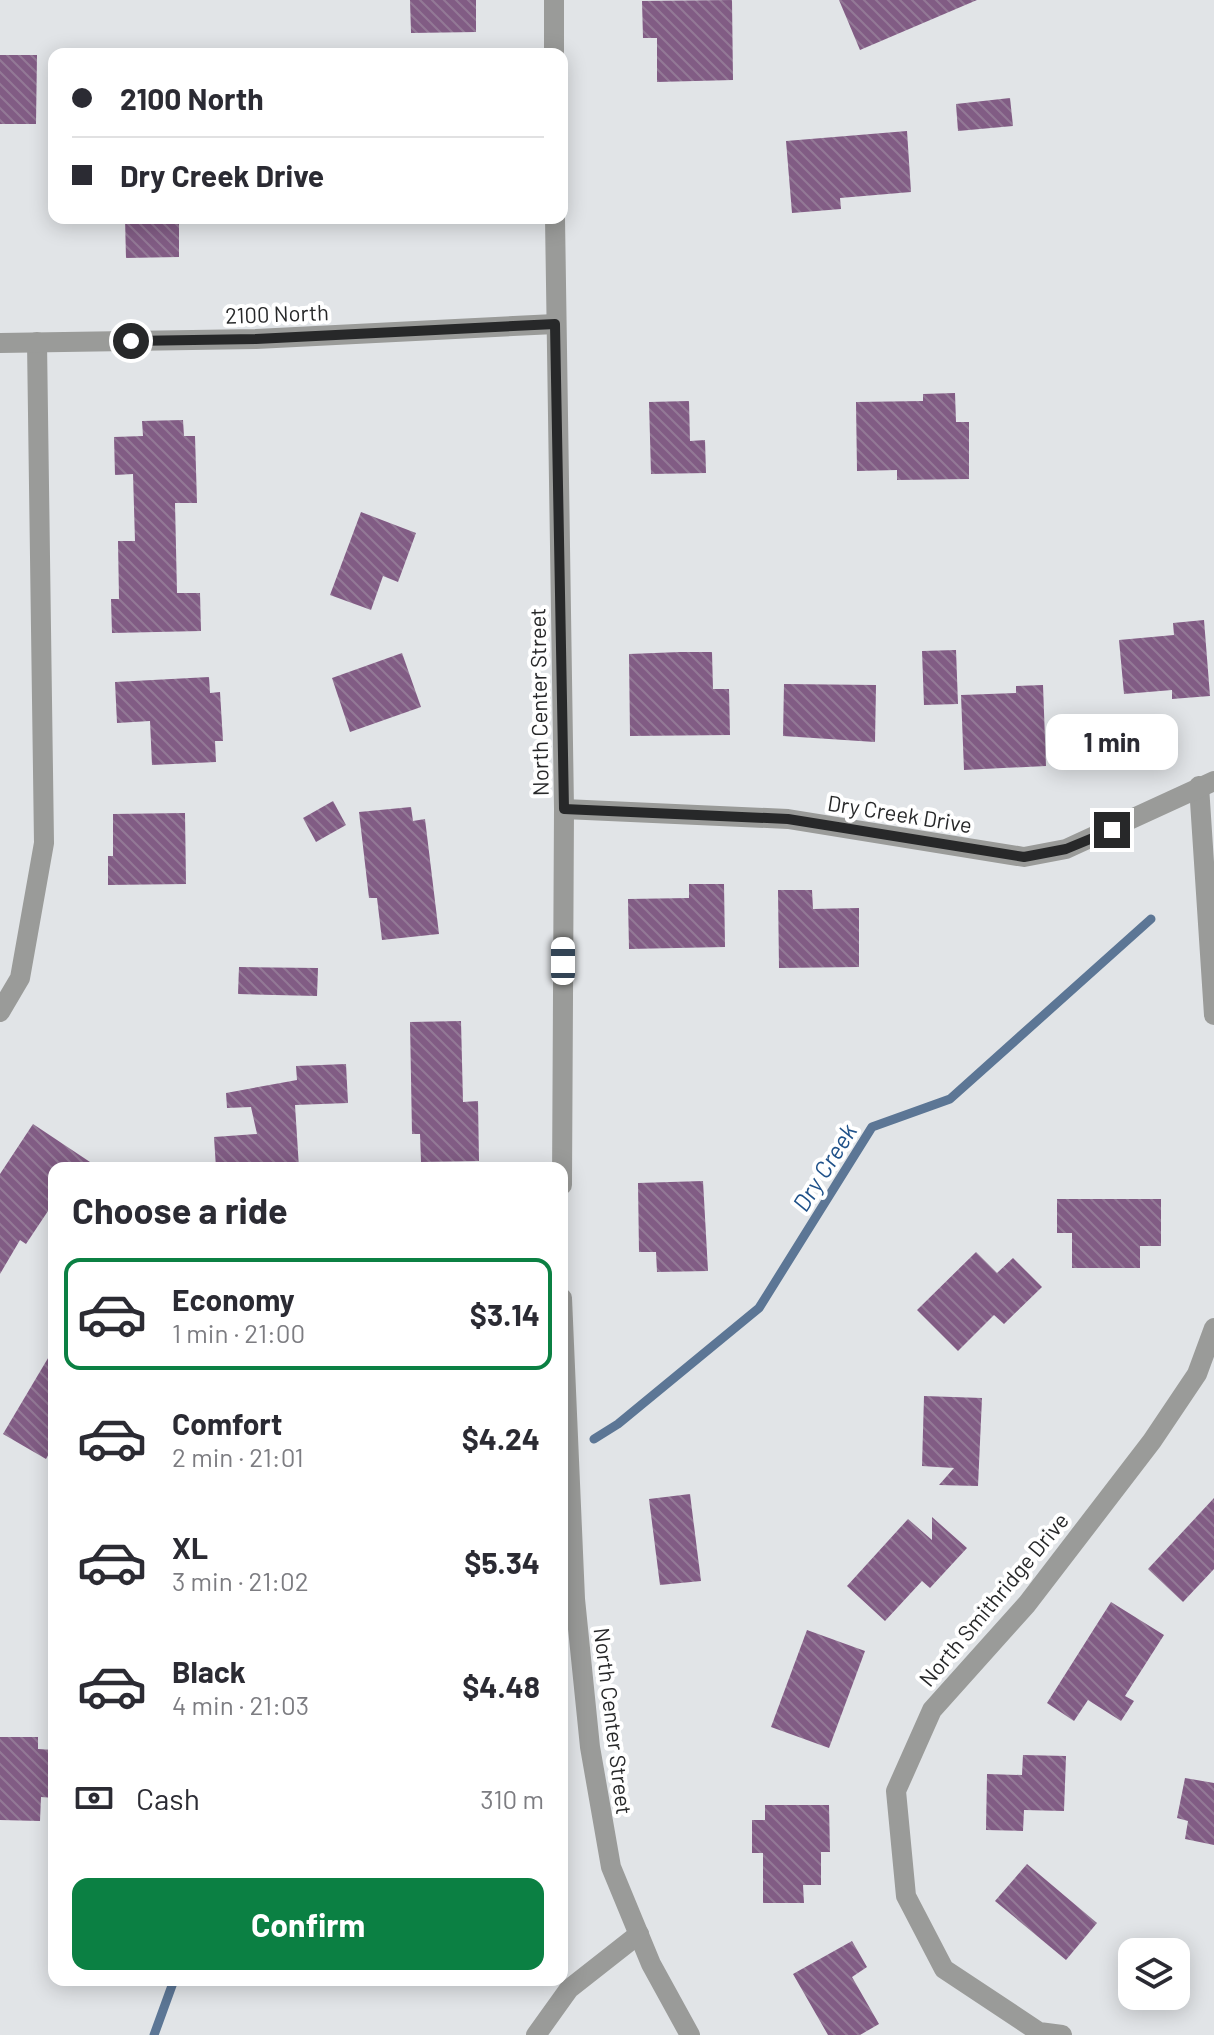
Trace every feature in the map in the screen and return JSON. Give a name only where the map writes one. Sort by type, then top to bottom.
[{"type":"street","points":[[554,0],[554,48]]},
{"type":"street","name":"North Center Street","points":[[555,224],[564,809],[562,1162]]},
{"type":"street","name":"2100 North","points":[[0,343],[256,339],[555,324]]},
{"type":"street","points":[[0,1012],[20,978],[44,843],[37,342]]},
{"type":"street","points":[[1207,784],[1214,1015]]},
{"type":"street","name":"Dry Creek Drive","points":[[564,809],[788,819],[1024,857],[1066,849],[1207,784]]},
{"type":"street","name":"North Smithridge Drive","points":[[1062,2035],[1039,2032],[944,1969],[906,1896],[896,1791],[932,1710],[1027,1604],[1152,1441],[1197,1374],[1214,1328]]},
{"type":"street","name":"North Center Street","points":[[568,1437],[575,1599],[590,1747],[611,1867],[639,1934],[690,2035]]},
{"type":"street","points":[[536,2035],[569,1989],[639,1934]]},
{"type":"building","points":[[410,0],[476,0],[476,32],[411,33]]},
{"type":"building","points":[[732,0],[733,80],[657,82],[657,38],[643,38],[642,1]]},
{"type":"building","points":[[839,0],[977,0],[860,50]]},
{"type":"building","points":[[0,55],[37,55],[36,124],[0,124]]},
{"type":"building","points":[[1010,98],[1013,126],[958,131],[956,104]]},
{"type":"building","points":[[907,131],[911,192],[840,198],[841,209],[792,213],[786,141]]},
{"type":"building","points":[[125,224],[179,224],[179,257],[126,258]]},
{"type":"building","points":[[955,393],[956,422],[969,422],[969,479],[897,480],[897,470],[857,471],[856,402],[923,401],[923,394]]},
{"type":"building","points":[[689,401],[690,441],[705,440],[706,473],[651,474],[649,402]]},
{"type":"building","points":[[183,420],[184,436],[195,436],[197,503],[175,503],[177,593],[200,593],[201,631],[112,633],[111,599],[119,599],[118,541],[135,541],[133,474],[115,475],[114,437],[143,436],[142,421]]},
{"type":"building","points":[[361,512],[416,533],[398,582],[383,576],[371,610],[330,595]]},
{"type":"building","points":[[1204,620],[1210,696],[1172,699],[1172,690],[1124,694],[1119,640],[1174,635],[1173,623]]},
{"type":"building","points":[[956,650],[958,704],[924,705],[922,651]]},
{"type":"building","points":[[712,652],[713,689],[729,689],[730,735],[630,736],[629,654]]},
{"type":"building","points":[[402,653],[421,707],[350,732],[332,678]]},
{"type":"building","points":[[209,677],[210,693],[220,692],[223,741],[215,741],[216,762],[152,765],[150,721],[117,723],[115,682]]},
{"type":"building","points":[[784,684],[876,685],[875,742],[783,736]]},
{"type":"building","points":[[1043,685],[1046,766],[964,770],[961,695],[1016,693],[1016,686]]},
{"type":"building","points":[[333,801],[346,825],[316,842],[303,818]]},
{"type":"building","points":[[411,807],[413,821],[425,819],[439,934],[382,940],[377,898],[369,898],[359,812]]},
{"type":"building","points":[[185,813],[186,884],[108,885],[108,856],[113,856],[113,814]]},
{"type":"building","points":[[689,884],[724,884],[725,947],[629,949],[628,899],[689,898]]},
{"type":"building","points":[[778,890],[812,890],[813,909],[859,908],[859,967],[779,968]]},
{"type":"building","points":[[239,967],[318,968],[317,996],[238,994]]},
{"type":"building","points":[[461,1021],[463,1102],[478,1101],[479,1161],[421,1162],[420,1134],[412,1134],[410,1022]]},
{"type":"building","points":[[346,1064],[348,1103],[295,1105],[299,1162],[216,1162],[214,1137],[257,1134],[251,1107],[227,1108],[226,1093],[297,1080],[296,1066]]},
{"type":"building","points":[[33,1124],[90,1162],[48,1162],[48,1211],[26,1244],[20,1240],[0,1274],[0,1174]]},
{"type":"building","points":[[703,1181],[708,1271],[657,1272],[656,1252],[639,1252],[638,1183]]},
{"type":"building","points":[[1057,1199],[1161,1199],[1161,1246],[1140,1246],[1140,1268],[1072,1268],[1072,1233],[1057,1233]]},
{"type":"building","points":[[976,1252],[997,1273],[1013,1258],[1042,1287],[1004,1324],[994,1315],[958,1351],[917,1310]]},
{"type":"building","points":[[48,1358],[46,1459],[3,1434]]},
{"type":"building","points":[[924,1396],[982,1398],[978,1486],[939,1485],[954,1468],[922,1466]]},
{"type":"building","points":[[690,1494],[701,1581],[660,1585],[649,1499]]},
{"type":"building","points":[[1214,1498],[1214,1569],[1183,1602],[1148,1569]]},
{"type":"building","points":[[932,1517],[967,1548],[930,1588],[922,1581],[885,1621],[847,1586],[908,1519],[932,1540]]},
{"type":"building","points":[[1111,1602],[1164,1635],[1125,1696],[1134,1701],[1121,1721],[1088,1700],[1074,1721],[1047,1703]]},
{"type":"building","points":[[807,1630],[865,1651],[829,1748],[771,1727]]},
{"type":"building","points":[[0,1737],[38,1737],[38,1749],[48,1750],[48,1798],[41,1797],[40,1821],[0,1820]]},
{"type":"building","points":[[1023,1755],[1066,1756],[1064,1811],[1024,1810],[1023,1831],[986,1830],[987,1774],[1022,1775]]},
{"type":"building","points":[[1185,1778],[1214,1783],[1214,1845],[1185,1839],[1188,1821],[1177,1818]]},
{"type":"building","points":[[765,1805],[829,1805],[830,1852],[821,1852],[821,1885],[803,1885],[804,1903],[763,1903],[763,1853],[752,1853],[752,1820],[765,1820]]},
{"type":"building","points":[[1027,1864],[1097,1923],[1066,1960],[995,1901]]},
{"type":"building","points":[[852,1941],[867,1967],[852,1977],[879,2024],[860,2035],[828,2035],[793,1974]]},
{"type":"waterway","name":"Dry Creek","points":[[594,1439],[618,1424],[759,1308],[872,1127],[950,1099],[1151,919]]},
{"type":"waterway","name":"Dry Creek","points":[[154,2035],[172,1986]]},
{"type":"route","points":[[131,341],[256,339],[555,324],[564,809],[788,819],[1024,857],[1066,849],[1112,830]]}]
